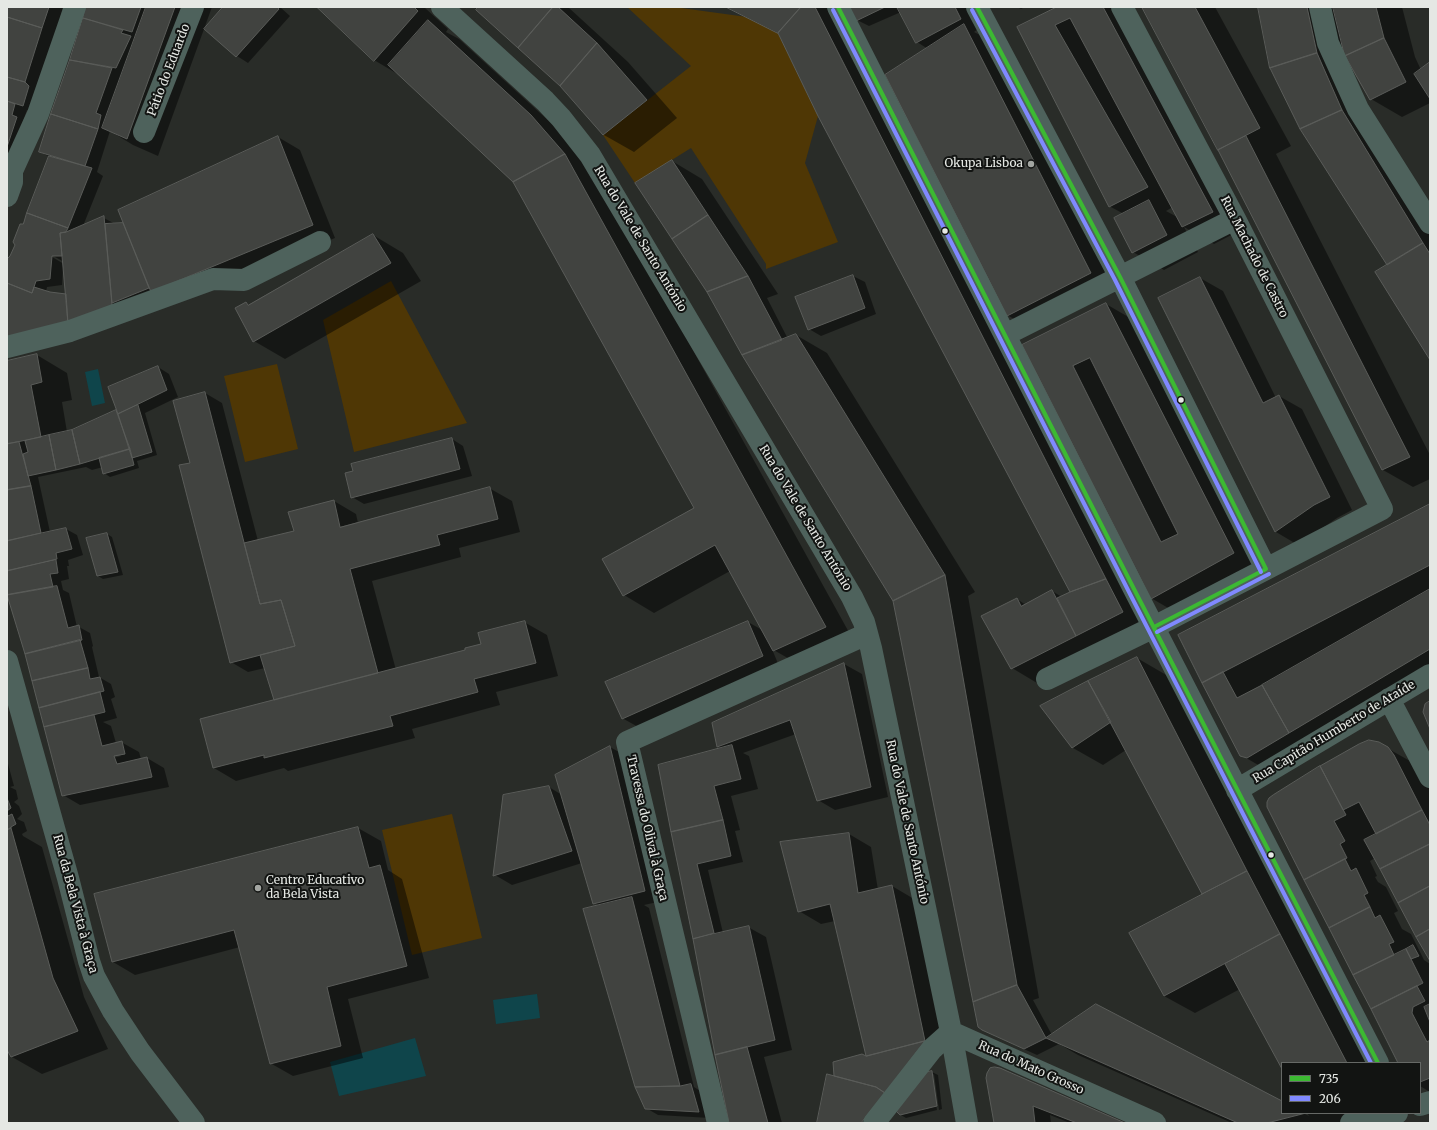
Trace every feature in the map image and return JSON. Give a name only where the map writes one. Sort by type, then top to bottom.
[{"type":"street","points":[[7,196],[12,182],[12,171],[38,114],[75,7]]},
{"type":"street","name":"Pátio do Eduardo","points":[[144,132],[193,7]]},
{"type":"street","name":"Rua do Vale de Santo António","points":[[442,7],[545,101],[561,118],[590,156],[852,597],[864,622],[871,648],[951,1032],[967,1123]]},
{"type":"street","points":[[838,7],[1237,790],[1377,1062]]},
{"type":"street","points":[[977,7],[1120,277],[1266,569],[1154,627],[1047,679]]},
{"type":"street","name":"Rua Machado de Castro","points":[[1122,7],[1235,219],[1382,509],[1266,569]]},
{"type":"street","points":[[1320,7],[1328,43],[1358,109],[1430,223]]},
{"type":"street","points":[[1005,335],[1235,219]]},
{"type":"street","points":[[7,347],[70,331],[213,279],[244,280],[320,242]]},
{"type":"street","name":"Travessa do Olival à Graça","points":[[718,1123],[627,742],[867,634]]},
{"type":"street","name":"Rua da Bela Vista à Graça","points":[[7,661],[94,976],[113,1011],[140,1052],[194,1123]]},
{"type":"street","name":"Rua Capitão Humberto de Ataíde","points":[[1237,790],[1430,675]]},
{"type":"street","points":[[1389,699],[1430,777]]},
{"type":"street","points":[[874,1123],[932,1049],[951,1032]]},
{"type":"street","name":"Rua do Mato Grosso","points":[[951,1032],[1155,1123]]},
{"type":"street","points":[[1351,1123],[1392,1114]]},
{"type":"shaded area","points":[[627,7],[674,7],[747,17],[778,33],[818,116],[805,163],[838,242],[766,269],[766,264],[691,148],[635,183],[603,135],[691,66]]},
{"type":"shaded area","points":[[391,281],[467,423],[354,452],[323,320]]},
{"type":"shaded area","points":[[277,364],[298,449],[245,462],[224,376]]},
{"type":"shaded area","points":[[452,814],[482,938],[412,955],[382,830]]},
{"type":"water","points":[[98,369],[105,403],[92,406],[85,372]]},
{"type":"water","points":[[537,994],[540,1018],[496,1024],[493,1000]]},
{"type":"water","points":[[415,1038],[426,1076],[339,1096],[330,1062]]},
{"type":"building","points":[[7,7],[49,7],[42,28],[7,17]]},
{"type":"building","points":[[86,7],[141,7],[132,32],[83,18]]},
{"type":"building","points":[[146,7],[175,7],[127,139],[102,128]]},
{"type":"building","points":[[223,7],[277,7],[279,9],[236,57],[204,29]]},
{"type":"building","points":[[317,7],[414,7],[418,11],[374,61]]},
{"type":"building","points":[[478,7],[553,7],[518,48],[476,10]]},
{"type":"building","points":[[553,7],[558,7],[597,43],[560,86],[518,48]]},
{"type":"building","points":[[726,7],[801,7],[778,33]]},
{"type":"building","points":[[801,7],[815,7],[1106,579],[1070,592],[818,116],[778,33]]},
{"type":"building","points":[[850,7],[885,7],[856,21]]},
{"type":"building","points":[[897,7],[955,7],[961,19],[916,43]]},
{"type":"building","points":[[1057,7],[1103,7],[1213,212],[1182,227],[1070,18],[1055,25],[1148,187],[1109,207],[1017,27]]},
{"type":"building","points":[[1142,7],[1195,7],[1260,128],[1218,150]]},
{"type":"building","points":[[1258,7],[1307,7],[1317,53],[1270,68]]},
{"type":"building","points":[[1333,7],[1376,7],[1384,38],[1345,56]]},
{"type":"building","points":[[7,17],[42,28],[25,82],[7,77]]},
{"type":"building","points":[[83,18],[123,30],[121,33],[131,36],[116,68],[70,60]]},
{"type":"building","points":[[428,20],[531,115],[565,154],[513,182],[388,65]]},
{"type":"building","points":[[964,24],[1091,273],[1007,316],[885,75]]},
{"type":"building","points":[[1384,38],[1406,82],[1370,100],[1345,56]]},
{"type":"building","points":[[597,43],[647,100],[603,135],[560,86]]},
{"type":"building","points":[[1317,53],[1342,110],[1300,129],[1270,68]]},
{"type":"building","points":[[70,60],[112,68],[96,113],[101,115],[98,129],[51,114]]},
{"type":"building","points":[[1430,62],[1430,99],[1414,74]]},
{"type":"building","points":[[7,77],[25,82],[29,86],[23,106],[7,101]]},
{"type":"building","points":[[7,101],[15,104],[12,115],[17,117],[7,147]]},
{"type":"building","points":[[1342,110],[1423,243],[1387,265],[1300,129]]},
{"type":"building","points":[[51,114],[98,129],[85,166],[39,152]]},
{"type":"building","points":[[278,136],[313,225],[151,292],[118,210]]},
{"type":"building","points":[[1246,136],[1410,457],[1382,470],[1218,150]]},
{"type":"building","points":[[565,154],[826,627],[773,651],[715,545],[623,596],[602,559],[694,508],[513,182]]},
{"type":"building","points":[[49,156],[92,168],[68,228],[27,213]]},
{"type":"building","points":[[672,160],[708,215],[672,239],[635,183]]},
{"type":"building","points":[[1149,200],[1167,235],[1132,253],[1114,218]]},
{"type":"building","points":[[27,213],[68,228],[66,232],[60,233],[62,256],[52,256],[50,279],[36,281],[32,293],[7,283],[7,259],[15,245],[13,242],[20,224],[23,224]]},
{"type":"building","points":[[708,215],[748,276],[707,292],[672,239]]},
{"type":"building","points":[[104,216],[112,305],[68,324],[60,233],[66,232]]},
{"type":"building","points":[[123,223],[149,288],[112,303],[105,224]]},
{"type":"building","points":[[373,234],[391,263],[253,342],[235,308],[246,302],[248,305]]},
{"type":"building","points":[[1423,243],[1430,254],[1430,360],[1375,272]]},
{"type":"building","points":[[853,275],[865,308],[808,330],[795,297]]},
{"type":"building","points":[[748,276],[782,340],[742,355],[707,292]]},
{"type":"building","points":[[1200,277],[1263,403],[1279,395],[1330,497],[1314,505],[1275,532],[1158,298]]},
{"type":"building","points":[[7,283],[32,293],[34,287],[50,292],[66,294],[68,324],[7,337]]},
{"type":"building","points":[[1106,303],[1234,553],[1151,599],[1022,345]],"holes":[[[1090,358],[1178,534],[1161,542],[1073,366]]]},
{"type":"building","points":[[796,334],[945,575],[893,601],[742,355]]},
{"type":"building","points":[[37,354],[42,382],[31,385],[41,437],[7,444],[7,361]]},
{"type":"building","points":[[158,366],[167,390],[118,414],[108,387]]},
{"type":"building","points":[[205,392],[260,604],[281,600],[295,646],[230,663],[179,465],[190,463],[173,401]]},
{"type":"building","points":[[138,405],[152,452],[132,458],[118,414]]},
{"type":"building","points":[[116,410],[130,449],[80,464],[72,430]]},
{"type":"building","points":[[72,430],[80,464],[56,470],[49,435]]},
{"type":"building","points":[[49,435],[56,470],[28,476],[23,454],[28,452],[25,441]]},
{"type":"building","points":[[452,438],[460,469],[351,498],[345,473],[353,471],[351,464]]},
{"type":"building","points":[[19,442],[31,486],[7,490],[7,444]]},
{"type":"building","points":[[130,449],[134,465],[103,474],[99,458]]},
{"type":"building","points":[[31,486],[41,533],[7,541],[7,490]]},
{"type":"building","points":[[490,487],[498,519],[437,535],[440,545],[350,569],[378,673],[274,700],[260,655],[295,646],[281,600],[260,604],[244,543],[294,531],[288,512],[334,500],[340,527]]},
{"type":"building","points":[[1430,504],[1430,565],[1202,683],[1178,635]]},
{"type":"building","points":[[66,528],[72,549],[56,553],[57,559],[7,571],[7,541]]},
{"type":"building","points":[[107,533],[118,572],[97,576],[86,538]]},
{"type":"building","points":[[56,560],[58,573],[50,574],[53,587],[7,595],[7,571]]},
{"type":"building","points":[[945,575],[1017,985],[973,1002],[893,601]]},
{"type":"building","points":[[1106,579],[1123,612],[1076,636],[1057,598]]},
{"type":"building","points":[[57,586],[68,628],[79,625],[82,640],[25,654],[7,595]]},
{"type":"building","points":[[1430,589],[1430,649],[1289,733],[1262,685]]},
{"type":"building","points":[[1052,590],[1076,636],[1011,669],[981,616],[1017,598],[1021,606]]},
{"type":"building","points":[[525,621],[536,663],[474,679],[478,692],[390,716],[393,726],[264,758],[264,755],[213,768],[200,719],[465,650],[465,648],[481,644],[478,633]]},
{"type":"building","points":[[748,621],[763,656],[622,719],[605,682]]},
{"type":"building","points":[[80,640],[88,668],[32,681],[25,654]]},
{"type":"building","points":[[1137,657],[1247,871],[1202,894],[1088,681]]},
{"type":"building","points":[[844,663],[871,787],[817,801],[790,720],[717,747],[712,723]]},
{"type":"building","points":[[88,668],[90,679],[100,677],[104,691],[39,708],[32,681]]},
{"type":"building","points":[[1223,672],[1237,698],[1262,685],[1289,733],[1247,758],[1240,756],[1202,683]]},
{"type":"building","points":[[1088,681],[1111,722],[1072,748],[1040,706]]},
{"type":"building","points":[[100,692],[105,712],[44,727],[39,708]]},
{"type":"building","points":[[1430,701],[1430,729],[1423,712],[1425,704]]},
{"type":"building","points":[[94,715],[102,746],[122,741],[125,754],[114,756],[117,764],[147,757],[152,777],[62,796],[44,727]]},
{"type":"building","points":[[1369,740],[1379,742],[1388,747],[1394,755],[1422,810],[1376,834],[1359,802],[1343,810],[1320,766]]},
{"type":"building","points":[[732,745],[741,779],[714,786],[723,820],[671,832],[658,765]]},
{"type":"building","points":[[610,746],[645,891],[593,904],[555,775]]},
{"type":"building","points":[[1320,766],[1346,815],[1334,821],[1345,841],[1340,844],[1347,858],[1304,880],[1267,807],[1267,802],[1273,795]]},
{"type":"building","points":[[549,786],[572,851],[493,876],[503,795]]},
{"type":"building","points":[[7,798],[11,808],[7,811]]},
{"type":"building","points":[[1422,810],[1430,825],[1430,844],[1380,869],[1364,840]]},
{"type":"building","points":[[7,813],[8,816],[12,814],[16,824],[7,830]]},
{"type":"building","points":[[723,820],[731,856],[697,864],[714,933],[693,939],[671,832]]},
{"type":"building","points":[[358,827],[369,868],[380,865],[407,966],[327,987],[341,1046],[270,1064],[234,930],[112,962],[94,894]]},
{"type":"building","points":[[11,828],[53,978],[78,1031],[11,1057],[7,1050],[7,830]]},
{"type":"building","points":[[849,833],[858,893],[892,885],[925,1041],[866,1056],[830,904],[798,912],[780,842]]},
{"type":"building","points":[[1430,844],[1430,886],[1398,903],[1380,869]]},
{"type":"building","points":[[1345,859],[1351,871],[1356,868],[1368,893],[1364,895],[1370,907],[1329,928],[1304,880]]},
{"type":"building","points":[[1247,871],[1280,934],[1164,996],[1129,933]]},
{"type":"building","points":[[1430,886],[1430,929],[1416,937],[1398,903]]},
{"type":"building","points":[[632,897],[680,1086],[635,1087],[583,909]]},
{"type":"building","points":[[1370,907],[1375,918],[1380,915],[1394,942],[1389,944],[1394,955],[1353,975],[1329,928]]},
{"type":"building","points":[[749,926],[775,1040],[715,1055],[693,939]]},
{"type":"building","points":[[1430,929],[1430,961],[1416,937]]},
{"type":"building","points":[[1280,934],[1346,1062],[1281,1062],[1281,1067],[1225,964]]},
{"type":"building","points":[[1413,945],[1419,956],[1411,959],[1406,949]]},
{"type":"building","points":[[1406,949],[1423,983],[1371,1009],[1353,975]]},
{"type":"building","points":[[1017,985],[1046,1038],[1024,1049],[978,1027],[973,1002]]},
{"type":"building","points":[[1417,986],[1425,1001],[1413,1007],[1412,1013],[1427,1042],[1430,1040],[1430,1078],[1421,1082],[1421,1062],[1398,1062],[1371,1009]]},
{"type":"building","points":[[1096,1004],[1281,1100],[1281,1114],[1302,1114],[1267,1123],[1238,1123],[1046,1038]]},
{"type":"building","points":[[1430,1004],[1430,1022],[1424,1007]]},
{"type":"building","points":[[925,1041],[885,1093],[876,1087],[834,1076],[833,1062],[862,1054],[866,1056]]},
{"type":"building","points":[[747,1047],[768,1123],[729,1123],[715,1055]]},
{"type":"building","points":[[995,1067],[1125,1123],[1077,1123],[1033,1106],[1035,1123],[994,1123],[986,1078],[990,1068]]},
{"type":"building","points":[[932,1071],[937,1106],[900,1115],[896,1111],[927,1072]]},
{"type":"building","points":[[827,1074],[876,1087],[885,1093],[861,1123],[817,1123]]},
{"type":"building","points":[[691,1084],[699,1112],[645,1109],[635,1087],[680,1086]]},
{"type":"transit line","name":"735","points":[[838,7],[1134,589],[1377,1062]]},
{"type":"transit line","name":"735","points":[[977,7],[1120,277],[1266,569]]},
{"type":"transit line","name":"206","points":[[833,10],[1129,592],[1370,1062]]},
{"type":"transit line","name":"206","points":[[972,10],[1115,280],[1261,572]]},
{"type":"transit line","name":"735","points":[[1154,627],[1266,569]]},
{"type":"transit line","name":"206","points":[[1157,632],[1269,574]]},
{"type":"place","name":"Okupa Lisboa","points":[[1031,164]]},
{"type":"place","name":"Centro Educativo da Bela Vista","points":[[258,888]]}]
